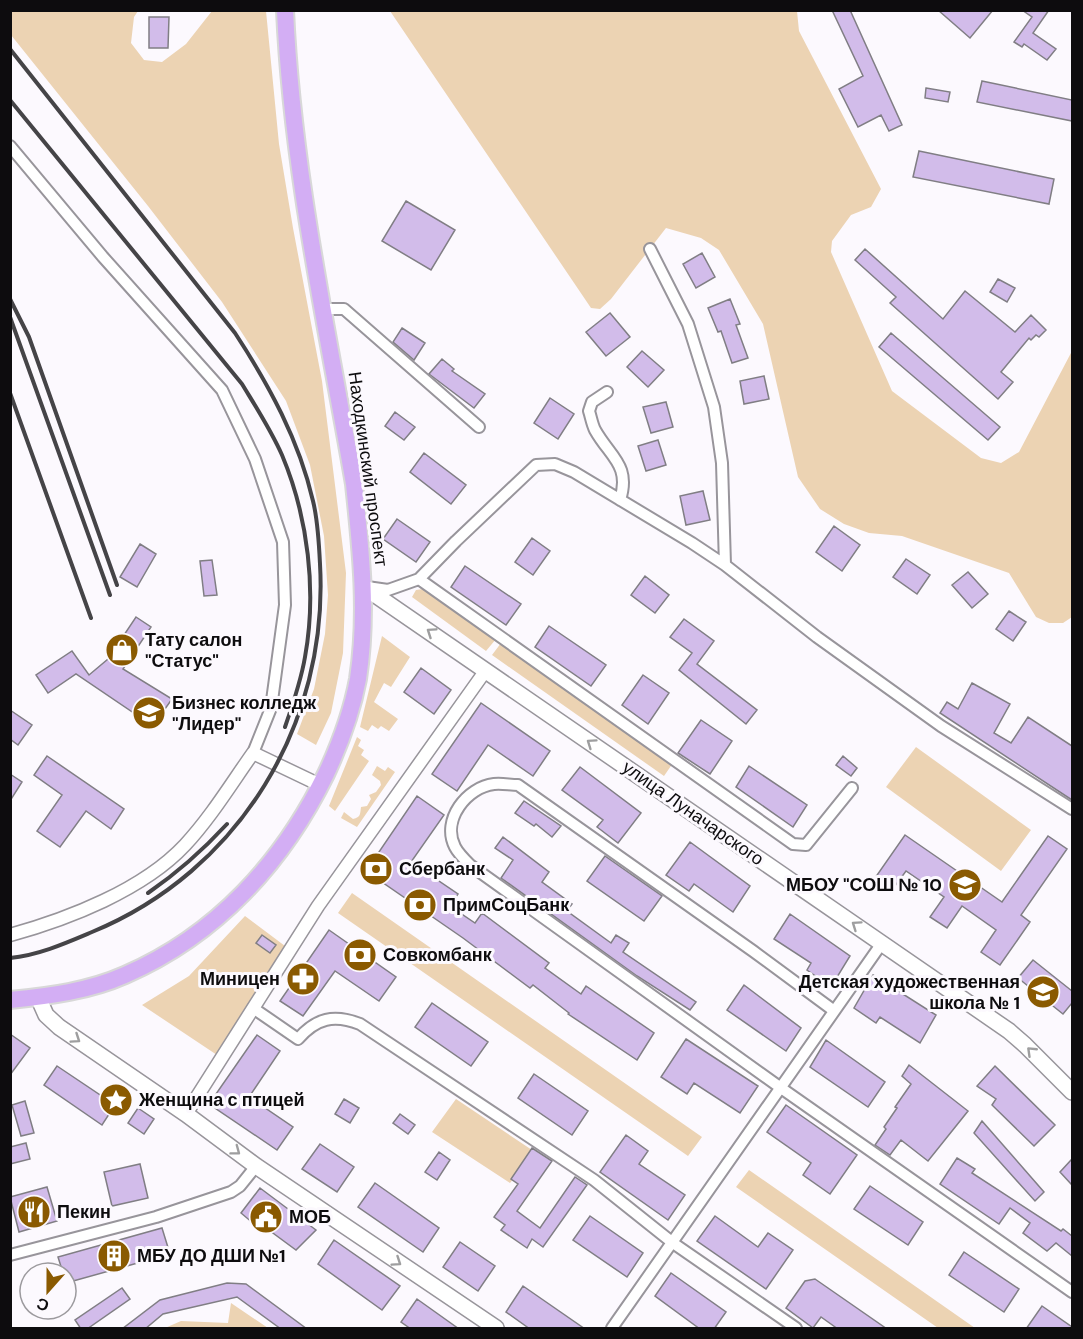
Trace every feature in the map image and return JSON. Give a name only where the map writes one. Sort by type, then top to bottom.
[{"type":"main road","name":"Находкинский проспект","points":[[10,1000],[38,998],[97,986],[124,976],[153,962],[214,922],[269,866],[295,828],[320,785],[342,734],[357,682],[364,626],[364,587],[354,484],[298,153],[291,98],[285,10]]},
{"type":"main road","name":"улица Луначарского","points":[[364,587],[1009,1031],[1072,1092]]},
{"type":"main road","points":[[38,998],[46,1015],[59,1027],[186,1114],[256,1166],[496,1329]]},
{"type":"street","points":[[10,146],[103,257],[222,390],[255,459],[283,542],[285,605],[271,708],[253,753],[201,827],[161,866],[130,886],[89,908],[46,925],[10,935]]},
{"type":"street","points":[[650,249],[688,324],[714,407],[722,463],[725,565]]},
{"type":"street","points":[[324,309],[344,309],[479,427]]},
{"type":"street","points":[[607,392],[592,402],[589,411],[595,429],[622,467],[624,486],[620,500]]},
{"type":"street","points":[[364,587],[388,591],[419,579],[536,465],[555,464],[574,472],[725,565],[817,637],[941,726],[1072,809]]},
{"type":"street","points":[[419,579],[793,844],[806,845],[852,788]]},
{"type":"street","points":[[186,1114],[344,868],[486,670]]},
{"type":"street","points":[[253,753],[320,785]]},
{"type":"street","points":[[833,1010],[518,785],[494,784],[483,787],[468,795],[456,809],[451,827],[454,846],[470,866],[1072,1292]]},
{"type":"street","points":[[612,1329],[882,943]]},
{"type":"street","points":[[253,1008],[298,1039],[309,1026],[331,1018],[345,1018],[360,1024],[594,1180],[673,1243],[796,1329]]},
{"type":"street","points":[[10,1255],[156,1217],[231,1192],[240,1186],[256,1166]]},
{"type":"shaded area","points":[[11,10],[138,11],[134,17],[131,43],[144,60],[162,62],[186,44],[212,11],[266,11],[279,144],[322,381],[346,573],[343,653],[331,713],[316,745],[297,734],[314,689],[325,634],[328,595],[324,536],[310,465],[286,401],[222,302],[11,35]]},
{"type":"shaded area","points":[[390,11],[797,11],[799,31],[881,189],[871,207],[851,215],[832,241],[831,252],[892,391],[981,458],[1001,463],[1019,452],[1072,351],[1072,617],[1063,623],[1049,623],[1036,617],[1009,573],[902,536],[869,533],[844,524],[820,509],[798,477],[763,324],[719,250],[701,238],[666,228],[611,299],[600,309],[591,308]]},
{"type":"shaded area","points":[[423,589],[496,639],[486,651],[412,597],[416,590]]},
{"type":"shaded area","points":[[382,636],[410,657],[391,687],[384,683],[374,702],[398,719],[389,731],[381,726],[378,729],[372,725],[368,731],[360,727]]},
{"type":"shaded area","points":[[501,643],[673,763],[664,776],[492,655]]},
{"type":"shaded area","points":[[357,737],[361,740],[358,746],[364,750],[361,755],[369,761],[335,811],[329,806]]},
{"type":"shaded area","points":[[916,747],[1031,830],[1001,871],[886,787]]},
{"type":"shaded area","points":[[377,766],[385,771],[388,767],[395,772],[357,827],[341,818],[344,812],[353,819],[356,818],[360,815],[361,807],[367,806],[371,799],[369,795],[376,792],[381,785],[380,781],[372,775]]},
{"type":"shaded area","points":[[352,893],[702,1137],[688,1156],[338,913]]},
{"type":"shaded area","points":[[245,916],[285,946],[217,1055],[142,1005],[189,976]]},
{"type":"shaded area","points":[[456,1099],[535,1152],[510,1183],[432,1132]]},
{"type":"shaded area","points":[[749,1170],[975,1328],[938,1328],[736,1187]]},
{"type":"shaded area","points":[[231,1303],[268,1328],[165,1328],[181,1321],[228,1323]]},
{"type":"building","points":[[832,10],[850,10],[902,125],[889,131],[881,115],[858,127],[839,89],[863,76]]},
{"type":"building","points":[[938,10],[993,10],[970,38]]},
{"type":"building","points":[[1022,10],[1049,10],[1033,33],[1056,49],[1047,60],[1024,44],[1022,47],[1014,42],[1032,17]]},
{"type":"building","points":[[149,17],[169,17],[168,48],[149,48]]},
{"type":"building","points":[[982,81],[1072,100],[1072,121],[977,102]]},
{"type":"building","points":[[926,88],[950,92],[948,102],[925,98]]},
{"type":"building","points":[[919,151],[1054,179],[1049,204],[913,177]]},
{"type":"building","points":[[406,201],[455,230],[431,270],[382,241]]},
{"type":"building","points":[[865,249],[943,319],[965,291],[1015,332],[1031,315],[1046,330],[1039,337],[1036,335],[1031,340],[1029,338],[1001,372],[1013,382],[998,399],[890,303],[896,297],[855,260]]},
{"type":"building","points":[[702,253],[715,277],[696,288],[683,264]]},
{"type":"building","points":[[998,279],[1015,288],[1007,302],[990,292]]},
{"type":"building","points":[[730,299],[740,324],[736,325],[748,358],[732,363],[721,331],[718,332],[708,308]]},
{"type":"building","points":[[610,313],[630,337],[606,356],[586,332]]},
{"type":"building","points":[[402,328],[425,343],[414,360],[393,342]]},
{"type":"building","points":[[891,333],[1000,427],[988,440],[879,347]]},
{"type":"building","points":[[642,351],[664,370],[648,387],[627,367]]},
{"type":"building","points":[[442,359],[454,369],[452,371],[485,394],[474,408],[429,374]]},
{"type":"building","points":[[764,376],[769,399],[744,404],[740,381]]},
{"type":"building","points":[[550,398],[574,414],[558,439],[534,423]]},
{"type":"building","points":[[666,402],[673,427],[651,433],[643,407]]},
{"type":"building","points":[[395,412],[415,427],[404,440],[385,426]]},
{"type":"building","points":[[658,440],[666,465],[646,471],[638,446]]},
{"type":"building","points":[[424,453],[466,485],[451,504],[410,472]]},
{"type":"building","points":[[703,491],[710,520],[686,525],[680,496]]},
{"type":"building","points":[[397,519],[430,542],[416,562],[383,539]]},
{"type":"building","points":[[834,526],[860,545],[842,571],[816,552]]},
{"type":"building","points":[[532,538],[550,551],[533,575],[515,562]]},
{"type":"building","points":[[140,544],[156,554],[137,587],[120,577]]},
{"type":"building","points":[[906,559],[930,575],[917,594],[893,577]]},
{"type":"building","points":[[212,560],[217,595],[204,596],[200,561]]},
{"type":"building","points":[[465,566],[521,604],[506,625],[451,587]]},
{"type":"building","points":[[968,572],[988,594],[972,608],[952,585]]},
{"type":"building","points":[[645,576],[669,595],[655,613],[631,595]]},
{"type":"building","points":[[1009,611],[1026,622],[1013,641],[996,629]]},
{"type":"building","points":[[136,617],[151,627],[123,669],[172,699],[153,726],[76,674],[48,693],[36,675],[72,651],[89,675],[108,659]]},
{"type":"building","points":[[684,619],[714,641],[697,664],[757,710],[746,724],[679,670],[692,653],[670,637]]},
{"type":"building","points":[[549,626],[606,665],[591,686],[535,647]]},
{"type":"building","points":[[421,668],[451,690],[434,714],[404,692]]},
{"type":"building","points":[[643,675],[669,693],[648,724],[622,705]]},
{"type":"building","points":[[972,683],[1010,704],[994,733],[1011,743],[1028,717],[1072,746],[1072,800],[940,713],[947,702],[958,709]]},
{"type":"building","points":[[481,703],[550,751],[533,776],[488,745],[457,791],[432,774]]},
{"type":"building","points":[[10,710],[32,725],[18,745],[10,739]]},
{"type":"building","points":[[701,720],[732,741],[710,774],[678,753]]},
{"type":"building","points":[[47,756],[124,809],[111,829],[86,811],[60,847],[37,831],[62,795],[34,775]]},
{"type":"building","points":[[843,756],[857,768],[851,776],[836,765]]},
{"type":"building","points":[[749,766],[807,805],[793,827],[736,787]]},
{"type":"building","points":[[580,767],[641,813],[618,843],[597,827],[603,820],[562,790]]},
{"type":"building","points":[[10,774],[22,782],[10,801]]},
{"type":"building","points":[[417,796],[444,815],[411,862],[458,894],[450,906],[475,923],[482,913],[549,963],[545,968],[581,994],[586,986],[654,1033],[637,1060],[568,1014],[533,985],[530,988],[366,871]]},
{"type":"building","points":[[524,801],[561,826],[552,837],[536,824],[534,826],[515,813]]},
{"type":"building","points":[[905,835],[1002,902],[1048,836],[1067,849],[1021,915],[1030,922],[1000,965],[981,952],[996,930],[962,906],[947,928],[930,917],[944,897],[906,871],[892,890],[875,878]]},
{"type":"building","points":[[503,837],[549,872],[542,882],[572,904],[567,911],[611,943],[616,935],[629,943],[623,952],[696,1002],[690,1010],[637,976],[501,878],[513,860],[495,848]]},
{"type":"building","points":[[690,842],[750,886],[733,912],[694,884],[689,891],[666,875]]},
{"type":"building","points":[[605,856],[662,896],[644,921],[587,881]]},
{"type":"building","points":[[790,914],[850,956],[831,987],[807,970],[811,963],[774,939]]},
{"type":"building","points":[[329,930],[396,977],[379,1001],[335,971],[303,1016],[280,1001]]},
{"type":"building","points":[[262,935],[276,945],[270,953],[256,943]]},
{"type":"building","points":[[1033,960],[1072,991],[1072,1003],[1063,1014],[1018,978]]},
{"type":"building","points":[[873,975],[936,1015],[920,1043],[880,1017],[876,1023],[854,1008]]},
{"type":"building","points":[[744,985],[801,1028],[786,1051],[727,1010]]},
{"type":"building","points":[[432,1003],[488,1042],[471,1066],[415,1027]]},
{"type":"building","points":[[10,1034],[30,1048],[10,1075]]},
{"type":"building","points":[[257,1035],[280,1051],[249,1097],[293,1127],[277,1150],[209,1104]]},
{"type":"building","points":[[686,1039],[758,1086],[740,1113],[694,1083],[687,1094],[661,1077]]},
{"type":"building","points":[[826,1040],[885,1082],[868,1107],[810,1067]]},
{"type":"building","points":[[909,1065],[968,1111],[928,1161],[901,1140],[890,1155],[875,1145],[886,1129],[884,1127],[897,1108],[895,1107],[911,1084],[902,1076]]},
{"type":"building","points":[[57,1066],[115,1105],[102,1125],[44,1085]]},
{"type":"building","points":[[995,1066],[1055,1125],[1034,1146],[992,1105],[996,1099],[977,1086]]},
{"type":"building","points":[[534,1074],[588,1111],[572,1135],[518,1098]]},
{"type":"building","points":[[344,1099],[359,1108],[350,1123],[335,1114]]},
{"type":"building","points":[[25,1101],[34,1133],[21,1136],[12,1105]]},
{"type":"building","points":[[786,1105],[857,1155],[830,1194],[803,1175],[811,1163],[767,1132]]},
{"type":"building","points":[[138,1108],[154,1119],[144,1134],[128,1123]]},
{"type":"building","points":[[400,1114],[415,1125],[408,1134],[393,1123]]},
{"type":"building","points":[[982,1121],[1044,1192],[1035,1201],[974,1133]]},
{"type":"building","points":[[626,1135],[648,1151],[639,1164],[685,1195],[668,1220],[600,1172]]},
{"type":"building","points":[[26,1143],[30,1159],[10,1164],[10,1147]]},
{"type":"building","points":[[320,1144],[354,1167],[337,1192],[302,1169]]},
{"type":"building","points":[[532,1148],[552,1161],[517,1211],[540,1228],[575,1177],[587,1185],[543,1247],[532,1239],[527,1248],[501,1230],[505,1225],[494,1217],[518,1184],[511,1179]]},
{"type":"building","points":[[439,1152],[450,1160],[437,1180],[425,1172]]},
{"type":"building","points":[[957,1158],[975,1169],[972,1173],[1072,1236],[1072,1256],[1056,1243],[1047,1251],[1023,1233],[1030,1223],[1010,1208],[999,1224],[940,1184]]},
{"type":"building","points":[[1072,1159],[1072,1185],[1060,1172]]},
{"type":"building","points":[[140,1164],[148,1198],[112,1206],[104,1172]]},
{"type":"building","points":[[375,1183],[439,1228],[423,1252],[358,1207]]},
{"type":"building","points":[[870,1186],[923,1222],[908,1245],[854,1209]]},
{"type":"building","name":"Пекин","points":[[47,1187],[57,1221],[19,1232],[10,1197]]},
{"type":"building","points":[[260,1188],[316,1230],[296,1250],[266,1228],[260,1229],[241,1213]]},
{"type":"building","points":[[590,1216],[643,1253],[627,1277],[573,1240]]},
{"type":"building","points":[[715,1216],[758,1247],[768,1233],[793,1250],[766,1289],[697,1241]]},
{"type":"building","name":"МБУ ДО ДШИ №1","points":[[162,1228],[170,1254],[78,1280],[78,1261],[59,1261],[58,1257]]},
{"type":"building","points":[[334,1240],[400,1286],[382,1310],[318,1264]]},
{"type":"building","points":[[460,1242],[495,1266],[478,1291],[443,1267]]},
{"type":"building","points":[[964,1252],[1019,1289],[1004,1312],[949,1275]]},
{"type":"building","points":[[671,1273],[726,1312],[714,1329],[700,1329],[655,1296]]},
{"type":"building","points":[[815,1279],[887,1329],[838,1329],[821,1317],[813,1328],[786,1308],[805,1281]]},
{"type":"building","points":[[227,1283],[246,1284],[307,1329],[281,1329],[237,1297],[163,1314],[145,1329],[122,1329],[160,1300]]},
{"type":"building","points":[[523,1286],[585,1329],[530,1329],[506,1312]]},
{"type":"building","points":[[122,1288],[130,1299],[87,1329],[81,1329],[76,1321],[78,1321],[78,1318]]},
{"type":"building","points":[[417,1299],[459,1329],[411,1329],[401,1322]]},
{"type":"building","points":[[1042,1306],[1072,1327],[1072,1329],[1026,1329]]},
{"type":"railway","points":[[10,49],[235,333],[260,373],[282,414],[307,478],[316,516],[320,564],[319,623],[309,680],[291,734],[265,785],[232,831],[191,871],[145,905],[92,932],[62,944],[10,958]]},
{"type":"railway","points":[[10,100],[242,384],[282,455],[304,529],[310,580],[309,632],[305,657],[285,727]]},
{"type":"railway","points":[[10,299],[29,337],[117,585]]},
{"type":"railway","points":[[10,317],[110,595]]},
{"type":"railway","points":[[10,393],[91,618]]},
{"type":"railway","points":[[148,893],[189,861],[227,824]]},
{"type":"place","name":"Тату салон \"Статус\"","points":[[122,650]]},
{"type":"place","name":"Бизнес колледж \"Лидер\"","points":[[149,713]]},
{"type":"place","name":"Сбербанк","points":[[376,869]]},
{"type":"place","name":"МБОУ \"СОШ № 10","points":[[965,885]]},
{"type":"place","name":"ПримСоцБанк","points":[[420,905]]},
{"type":"place","name":"Совкомбанк","points":[[360,955]]},
{"type":"place","name":"Миницен","points":[[303,979]]},
{"type":"place","name":"Детская художественная школа № 1","points":[[1043,992]]},
{"type":"place","name":"Женщина с птицей","points":[[116,1100]]},
{"type":"place","name":"Пекин","points":[[34,1212]]},
{"type":"place","name":"МОБ","points":[[266,1217]]},
{"type":"place","name":"МБУ ДО ДШИ №1","points":[[114,1256]]}]
